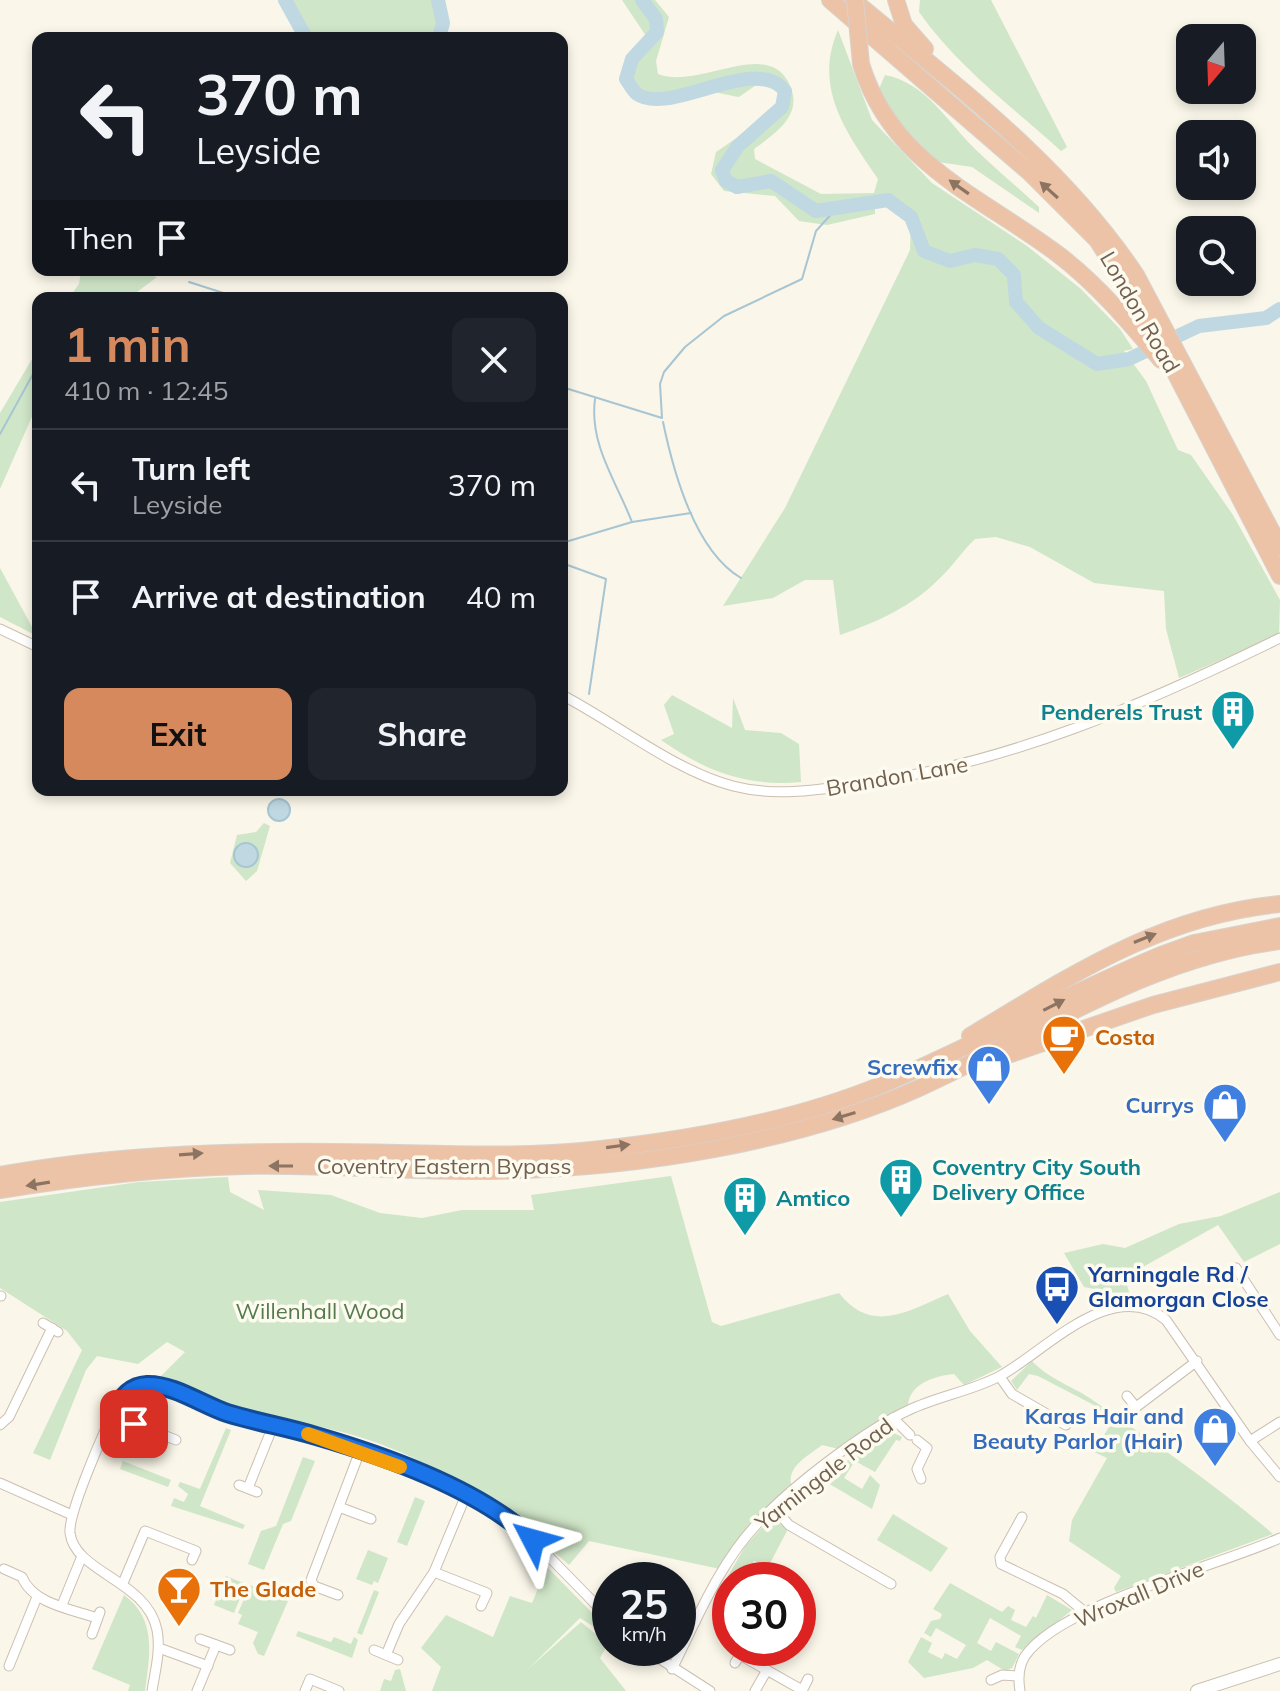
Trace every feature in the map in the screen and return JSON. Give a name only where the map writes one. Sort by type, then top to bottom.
[{"type":"highway","name":"London Road","points":[[830,0],[1070,208],[1152,316]]},
{"type":"highway","name":"London Road","points":[[854,0],[991,115],[1081,200],[1116,245],[1280,576]]},
{"type":"highway","points":[[854,0],[861,64],[876,104],[917,155],[1059,255],[1177,371]]},
{"type":"highway","points":[[896,0],[910,34],[991,115]]},
{"type":"highway","name":"London Road","points":[[1177,371],[1280,547]]},
{"type":"highway","points":[[907,1073],[1126,945],[1217,915],[1280,904]]},
{"type":"highway","name":"Coventry Eastern Bypass","points":[[0,1175],[95,1162],[202,1153],[502,1154],[591,1150],[697,1135],[782,1116],[907,1073],[1161,955],[1194,943],[1280,926]]},
{"type":"highway","name":"Coventry Eastern Bypass","points":[[0,1190],[132,1172],[246,1166],[470,1171],[625,1162],[716,1149],[800,1129],[917,1089],[1174,967],[1227,950],[1280,941]]},
{"type":"highway","points":[[917,1089],[1124,1014],[1280,972]]},
{"type":"street","points":[[0,629],[32,644]]},
{"type":"street","name":"Brandon Lane","points":[[568,698],[706,777],[753,791],[803,791],[897,779],[973,764],[1121,712],[1280,638]]},
{"type":"street","points":[[1236,1268],[1280,1335]]},
{"type":"street","name":"Yarningale Road","points":[[696,1620],[749,1533],[774,1508],[893,1418],[1000,1377],[1063,1331],[1093,1316],[1130,1308],[1158,1313],[1197,1361],[1250,1441],[1280,1477]]},
{"type":"street","points":[[0,1429],[10,1415],[51,1327]]},
{"type":"street","points":[[1127,1414],[1197,1361]]},
{"type":"street","points":[[1000,1377],[1012,1394],[1066,1425]]},
{"type":"street","points":[[152,1691],[159,1648],[157,1628],[149,1610],[123,1583],[82,1556],[70,1535],[72,1515],[122,1397],[147,1385],[273,1426],[314,1435],[466,1495],[522,1529],[592,1601]]},
{"type":"street","points":[[1127,1396],[1136,1407]]},
{"type":"street","points":[[113,1415],[176,1440]]},
{"type":"street","points":[[893,1418],[927,1448],[917,1469],[921,1479]]},
{"type":"street","points":[[1250,1441],[1280,1422]]},
{"type":"street","points":[[248,1489],[273,1426]]},
{"type":"street","points":[[338,1595],[314,1586],[311,1580],[360,1451]]},
{"type":"street","points":[[0,1483],[72,1515]]},
{"type":"street","points":[[386,1655],[399,1624],[434,1572],[466,1495]]},
{"type":"street","points":[[339,1507],[371,1519]]},
{"type":"street","points":[[774,1508],[789,1525],[891,1584]]},
{"type":"street","points":[[1022,1517],[1000,1557],[1001,1564],[1071,1598],[1086,1613]]},
{"type":"street","points":[[123,1583],[145,1531],[196,1551],[192,1560]]},
{"type":"street","name":"Wroxall Drive","points":[[1018,1676],[1022,1661],[1033,1647],[1086,1613],[1280,1538]]},
{"type":"street","points":[[62,1605],[82,1556]]},
{"type":"street","points":[[4,1569],[22,1577],[27,1590],[37,1597],[99,1615],[92,1634]]},
{"type":"street","points":[[434,1572],[487,1593],[481,1606]]},
{"type":"street","points":[[9,1666],[37,1597]]},
{"type":"street","points":[[200,1639],[230,1650]]},
{"type":"street","points":[[197,1691],[216,1645]]},
{"type":"street","points":[[159,1648],[208,1666]]},
{"type":"street","points":[[374,1650],[398,1660]]},
{"type":"street","points":[[1200,1690],[1280,1664]]},
{"type":"street","points":[[668,1666],[710,1691]]},
{"type":"street","points":[[760,1666],[802,1691],[808,1679]]},
{"type":"street","points":[[755,1691],[767,1670]]},
{"type":"street","points":[[991,1680],[1002,1675],[1018,1676],[1020,1691]]},
{"type":"street","points":[[305,1691],[310,1679],[339,1691]]},
{"type":"green space","points":[[285,0],[438,0],[443,23],[441,32],[303,32]]},
{"type":"green space","points":[[622,0],[655,0],[669,17],[656,61],[658,74],[695,76],[753,64],[770,66],[783,74],[792,91],[792,109],[783,125],[754,149],[755,159],[821,194],[874,193],[878,179],[845,126],[831,90],[831,51],[838,30],[872,120],[932,183],[1027,246],[1081,289],[1120,329],[1133,349],[1124,351],[1146,381],[1178,450],[1191,455],[1233,515],[1280,600],[1279,635],[1179,678],[1166,629],[1164,591],[1094,583],[1030,547],[996,537],[975,539],[940,578],[906,605],[881,619],[840,635],[833,580],[805,580],[773,598],[723,606],[785,508],[910,250],[911,217],[888,200],[875,200],[875,214],[827,225],[799,221],[775,196],[724,191],[711,174],[716,152],[782,107],[785,91],[777,80],[766,78],[739,97],[701,91],[660,97],[643,95],[626,79],[632,59],[650,42]]},
{"type":"green space","points":[[920,0],[991,0],[1067,147],[1061,151],[950,50],[919,12]]},
{"type":"green space","points":[[885,75],[899,79],[924,94],[974,148],[1039,207],[1039,213],[972,167],[938,162],[898,122],[879,89]]},
{"type":"green space","points":[[80,276],[157,277],[137,292],[73,292]]},
{"type":"green space","points":[[32,359],[32,417],[0,489],[0,413]]},
{"type":"green space","points":[[0,568],[32,627],[32,633],[0,617]]},
{"type":"green space","points":[[672,695],[732,728],[733,698],[745,730],[781,733],[799,744],[801,782],[744,779],[710,768],[677,751],[661,740],[674,734],[664,705]]},
{"type":"green space","points":[[264,823],[270,826],[257,871],[246,881],[230,863],[237,835],[256,832]]},
{"type":"green space","name":"Willenhall Wood","points":[[671,1176],[712,1322],[721,1326],[839,1293],[864,1313],[891,1316],[948,1294],[970,1331],[1002,1367],[964,1385],[954,1374],[924,1382],[909,1398],[908,1406],[839,1449],[822,1445],[794,1468],[792,1488],[751,1522],[725,1562],[712,1562],[712,1567],[589,1541],[569,1565],[492,1503],[407,1455],[346,1433],[226,1406],[181,1389],[160,1377],[185,1352],[167,1342],[138,1364],[97,1356],[86,1370],[50,1460],[33,1453],[82,1350],[67,1331],[0,1288],[0,1202],[139,1182],[228,1177],[230,1192],[264,1210],[258,1190],[331,1195],[380,1213],[422,1218],[462,1210],[534,1210],[531,1195]]},
{"type":"green space","points":[[1280,1192],[1280,1244],[1244,1262],[1218,1225],[1125,1277],[1130,1296],[1084,1287],[1064,1253],[1103,1244],[1125,1248],[1179,1224],[1221,1216]]},
{"type":"green space","points":[[1032,1361],[1163,1449],[1273,1534],[1116,1592],[1114,1588],[1121,1576],[1069,1541],[1072,1520],[1107,1458],[1094,1452],[1113,1420],[1092,1404],[1038,1376],[1029,1374],[1017,1390],[1011,1381]]},
{"type":"green space","points":[[226,1428],[231,1430],[200,1506],[245,1525],[243,1529],[171,1506],[174,1498],[184,1502],[188,1494],[178,1486],[180,1482],[200,1489]]},
{"type":"green space","points":[[890,1431],[902,1437],[900,1441],[896,1440],[875,1472],[855,1461],[844,1478],[862,1489],[870,1475],[880,1485],[872,1509],[821,1479]]},
{"type":"green space","points":[[303,1457],[315,1461],[291,1521],[283,1524],[264,1570],[248,1564],[261,1531],[276,1526]]},
{"type":"green space","points":[[123,1461],[171,1480],[168,1487],[120,1469]]},
{"type":"green space","points":[[415,1497],[425,1501],[407,1546],[397,1542]]},
{"type":"green space","points":[[893,1514],[948,1548],[931,1572],[877,1540]]},
{"type":"green space","points":[[771,1518],[788,1529],[771,1562],[736,1562],[746,1545]]},
{"type":"green space","points":[[368,1550],[388,1558],[378,1583],[374,1581],[372,1585],[356,1579]]},
{"type":"green space","points":[[547,1567],[592,1613],[592,1626],[580,1618],[527,1670],[581,1622],[592,1631],[592,1666],[606,1666],[626,1691],[432,1691],[441,1667],[421,1648],[446,1615],[493,1637],[510,1596],[532,1603]]},
{"type":"green space","points":[[226,1576],[246,1584],[234,1613],[214,1605]]},
{"type":"green space","points":[[950,1583],[1002,1612],[1008,1606],[1015,1610],[1011,1620],[1026,1627],[1033,1616],[1036,1618],[1047,1595],[1072,1610],[1022,1650],[1015,1647],[1021,1636],[990,1618],[977,1643],[991,1651],[996,1642],[1019,1654],[1012,1668],[1005,1671],[987,1660],[973,1668],[924,1678],[908,1662],[921,1637],[932,1643],[928,1652],[942,1659],[945,1653],[957,1659],[966,1645],[936,1628],[931,1637],[924,1633],[931,1621],[940,1619],[942,1614],[933,1609]]},
{"type":"green space","points":[[250,1585],[288,1601],[264,1656],[258,1654],[253,1643],[258,1632],[238,1624],[242,1615],[238,1613]]},
{"type":"green space","points":[[374,1590],[379,1592],[362,1635],[357,1633]]},
{"type":"green space","points":[[124,1595],[142,1615],[149,1638],[145,1691],[128,1691],[130,1685],[92,1669]]},
{"type":"green space","points":[[298,1631],[331,1642],[334,1637],[351,1644],[354,1637],[358,1640],[352,1658],[296,1636]]},
{"type":"green space","points":[[400,1669],[406,1691],[380,1691],[384,1679],[391,1681],[395,1670]]},
{"type":"water","points":[[279,799],[287,802],[290,810],[287,818],[279,821],[271,818],[268,810],[271,802]]},
{"type":"water","points":[[246,843],[255,846],[258,855],[255,864],[246,867],[237,864],[234,855],[237,846]]},
{"type":"waterway","points":[[285,0],[303,32]]},
{"type":"waterway","points":[[438,0],[443,23],[441,32]]},
{"type":"waterway","points":[[642,0],[656,19],[657,32],[632,59],[626,79],[637,94],[651,99],[670,98],[734,81],[754,79],[772,81],[785,91],[782,107],[738,146],[722,170],[726,181],[737,187],[771,181],[816,211],[888,200],[911,217],[924,251],[950,261],[975,255],[998,259],[1014,275],[1016,302],[1039,328],[1097,364],[1129,359],[1199,326],[1266,318],[1280,309]]},
{"type":"waterway","points":[[568,389],[662,418],[660,384],[664,372],[685,347],[724,316],[802,279],[816,231],[835,210]]},
{"type":"waterway","points":[[189,282],[220,292]]},
{"type":"waterway","points":[[0,434],[32,376]]},
{"type":"waterway","points":[[595,399],[594,416],[600,447],[632,522]]},
{"type":"waterway","points":[[663,422],[688,508],[711,549],[725,566],[741,578]]},
{"type":"waterway","points":[[568,541],[632,522],[691,513]]},
{"type":"waterway","points":[[568,565],[606,579],[589,694]]},
{"type":"slow traffic","points":[[308,1434],[400,1467]]},
{"type":"place","name":"Penderels Trust","points":[[1233,751]]},
{"type":"place","name":"Costa","points":[[1064,1076]]},
{"type":"place","name":"Screwfix","points":[[989,1106]]},
{"type":"place","name":"Currys","points":[[1225,1144]]},
{"type":"place","name":"Coventry City South Delivery Office","points":[[901,1219]]},
{"type":"place","name":"Amtico","points":[[745,1237]]},
{"type":"place","name":"Yarningale Rd / Glamorgan Close","points":[[1057,1326]]},
{"type":"place","name":"Karas Hair and Beauty Parlor (Hair)","points":[[1215,1468]]},
{"type":"place","name":"The Glade","points":[[179,1628]]},
{"type":"route","points":[[134,1424],[113,1415],[122,1397],[142,1386],[162,1387],[223,1412],[314,1435],[416,1473],[493,1508],[533,1540]]}]
